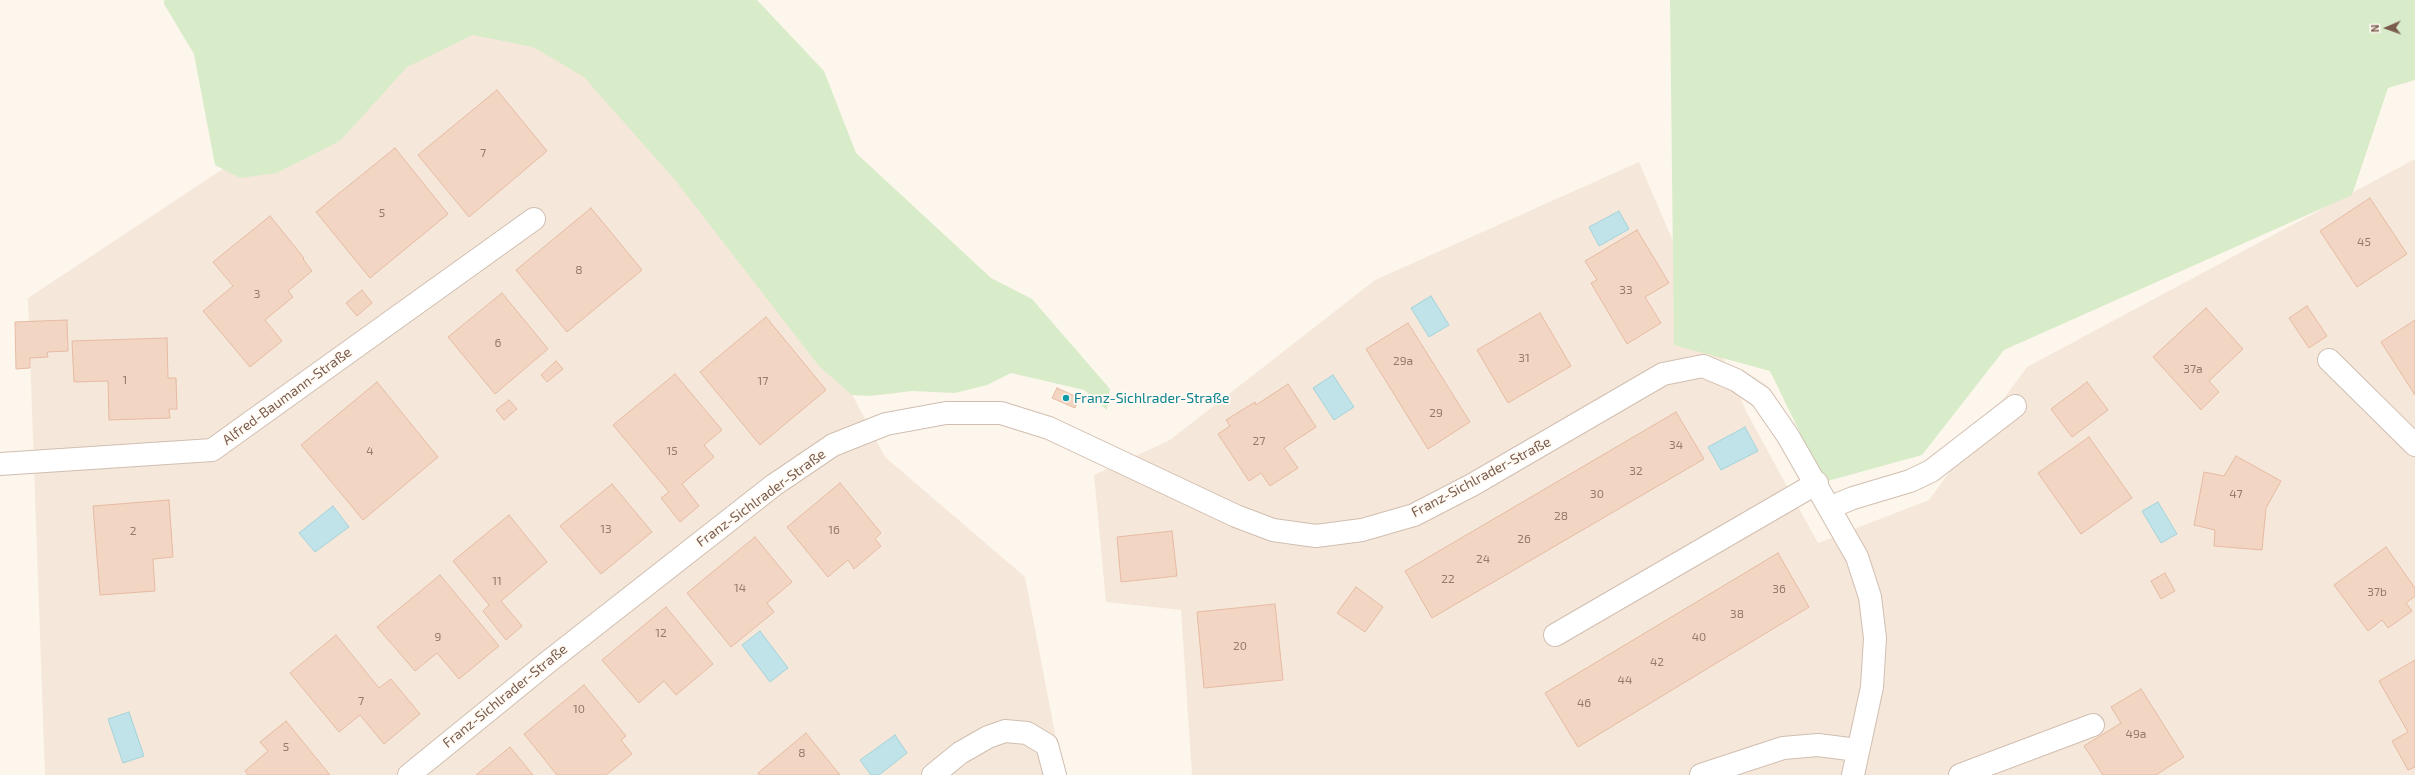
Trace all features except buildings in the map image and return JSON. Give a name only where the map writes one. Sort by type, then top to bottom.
[{"type":"street","name":"Alfred-Baumann-Straße","points":[[0,464],[212,450],[534,220]]},
{"type":"street","points":[[2329,360],[2415,445]]},
{"type":"street","name":"Franz-Sichlrader-Straße","points":[[409,775],[548,662],[774,484],[833,445],[886,424],[946,413],[1001,413],[1049,428],[1242,518],[1274,530],[1316,536],[1362,530],[1414,515],[1472,484],[1663,374],[1702,366],[1736,380],[1761,397],[1788,436],[1817,483],[1857,557],[1870,597],[1875,638],[1872,687],[1857,750],[1853,775]]},
{"type":"street","points":[[1831,507],[1853,498],[1910,481],[1931,471],[2016,406]]},
{"type":"street","points":[[1555,635],[1817,483]]},
{"type":"street","points":[[1960,775],[2093,725]]},
{"type":"street","points":[[933,775],[960,753],[988,737],[1005,731],[1027,732],[1047,745],[1055,775]]},
{"type":"street","points":[[1701,775],[1783,748],[1818,746],[1857,750]]},
{"type":"shaded area","points":[[478,0],[550,0],[837,366],[885,457],[1025,577],[1063,775],[45,775],[28,298]]},
{"type":"shaded area","points":[[2415,159],[2415,775],[1192,775],[1181,610],[1106,602],[1094,475],[1170,440],[1375,280],[1639,162],[1747,413],[1818,543],[1929,500],[2027,367]]},
{"type":"green space","points":[[164,0],[757,0],[824,71],[856,153],[991,278],[1032,299],[1110,389],[1107,410],[1084,390],[1011,373],[987,385],[955,393],[912,391],[870,396],[852,395],[819,366],[675,180],[584,77],[533,47],[473,35],[407,67],[340,141],[277,173],[240,178],[215,165],[194,54],[164,4]]},
{"type":"green space","points":[[1670,0],[2415,0],[2415,80],[2388,88],[2352,195],[2004,350],[1922,455],[1824,482],[1770,371],[1674,345]]},
{"type":"water","points":[[1619,211],[1629,229],[1599,246],[1589,227]]},
{"type":"water","points":[[1431,296],[1449,325],[1429,337],[1411,308]]},
{"type":"water","points":[[1333,375],[1354,407],[1334,420],[1313,388]]},
{"type":"water","points":[[1745,427],[1758,451],[1721,470],[1708,447]]},
{"type":"water","points":[[2158,502],[2177,534],[2161,543],[2142,511]]},
{"type":"water","points":[[333,506],[349,527],[315,552],[299,533]]},
{"type":"water","points":[[760,631],[788,668],[770,682],[742,645]]},
{"type":"water","points":[[129,712],[144,756],[123,763],[108,719]]},
{"type":"water","points":[[895,735],[907,753],[879,775],[871,775],[860,760]]},
{"type":"place","name":"Franz-Sichlrader-Straße","points":[[1066,398]]}]
